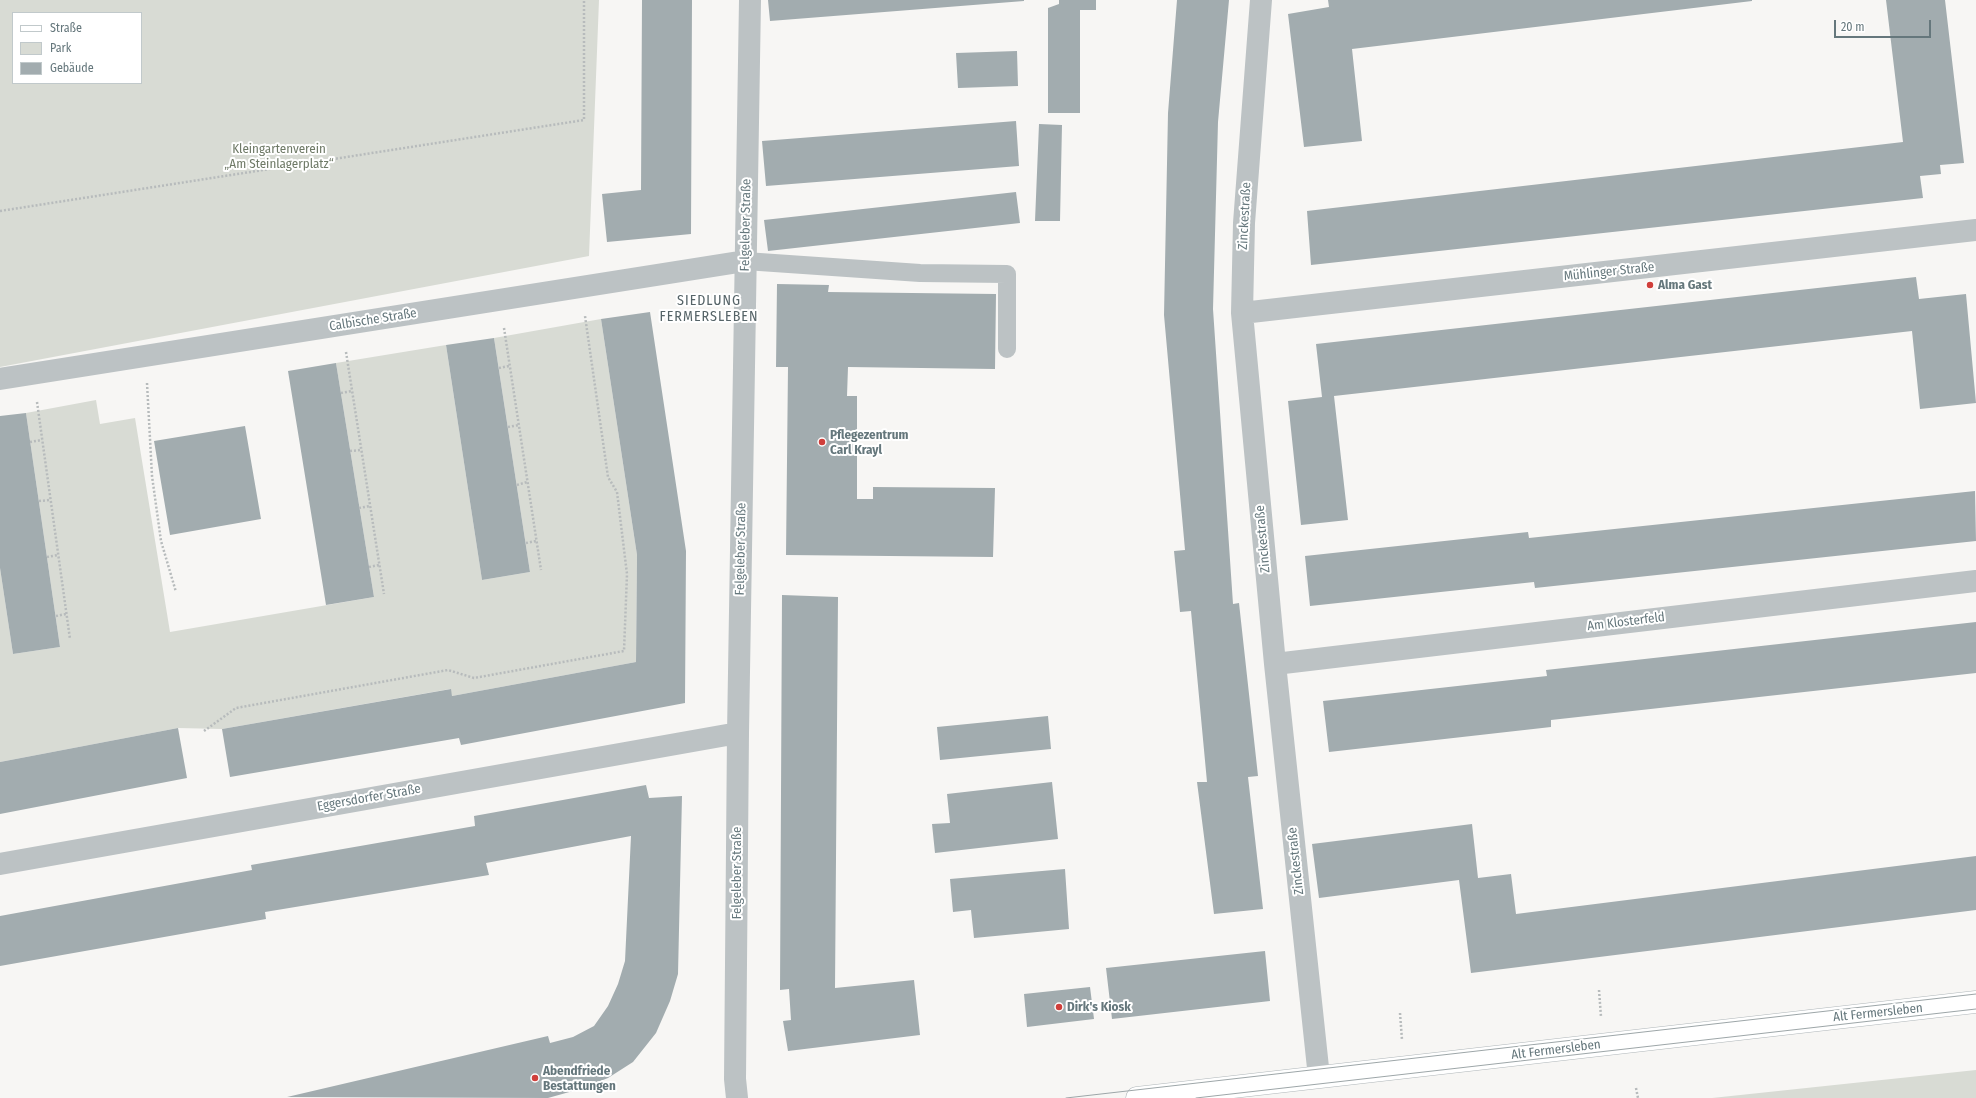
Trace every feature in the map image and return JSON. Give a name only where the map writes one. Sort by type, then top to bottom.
[{"type":"main road","name":"Alt Fermersleben","points":[[1137,1098],[1976,1002]]},
{"type":"street","name":"Felgeleber Straße","points":[[737,1098],[735,1078],[738,733],[750,0]]},
{"type":"street","name":"Zinckestraße","points":[[1260,0],[1244,223],[1242,313],[1275,664],[1319,1077]]},
{"type":"street","name":"Mühlinger Straße","points":[[1242,313],[1976,230]]},
{"type":"street","name":"Calbische Straße","points":[[0,379],[745,261]]},
{"type":"street","name":"Am Klosterfeld","points":[[1275,664],[1976,581]]},
{"type":"street","name":"Eggersdorfer Straße","points":[[0,864],[738,733]]},
{"type":"lane","points":[[745,261],[920,273],[1007,274],[1007,349]]},
{"type":"path","points":[[0,211],[584,120],[584,0]]},
{"type":"path","points":[[204,731],[236,708],[244,706],[448,670],[474,678],[624,651],[627,574],[617,492],[608,478],[580,287]]},
{"type":"path","points":[[499,300],[541,570]]},
{"type":"path","points":[[342,325],[384,594]]},
{"type":"path","points":[[145,357],[150,411],[152,476],[161,541],[176,592]]},
{"type":"path","points":[[499,368],[510,366]]},
{"type":"path","points":[[33,374],[70,639]]},
{"type":"path","points":[[340,393],[352,391]]},
{"type":"path","points":[[508,427],[519,425]]},
{"type":"path","points":[[30,442],[42,440]]},
{"type":"path","points":[[350,451],[361,450]]},
{"type":"path","points":[[517,485],[527,482]]},
{"type":"path","points":[[40,501],[50,500]]},
{"type":"path","points":[[359,508],[370,506]]},
{"type":"path","points":[[526,543],[536,541]]},
{"type":"path","points":[[48,557],[58,555]]},
{"type":"path","points":[[369,567],[380,565]]},
{"type":"path","points":[[56,616],[66,614]]},
{"type":"path","points":[[1598,990],[1601,1017]]},
{"type":"path","points":[[1636,1088],[1638,1098]]},
{"type":"green space","name":"Kleingartenverein „Am Steinlagerplatz“","points":[[0,0],[599,0],[589,256],[0,367]]},
{"type":"green space","points":[[601,319],[637,555],[636,662],[452,696],[450,689],[222,729],[178,728],[0,762],[0,568],[13,654],[60,647],[26,413],[96,400],[100,424],[135,418],[170,632],[374,597],[336,363],[446,345],[482,580],[530,572],[494,338]]},
{"type":"green space","points":[[1976,1070],[1976,1098],[1712,1098]]},
{"type":"building","points":[[642,0],[692,0],[691,234],[607,242],[602,194],[641,190]]},
{"type":"building","points":[[768,0],[1024,0],[1024,1],[770,21]]},
{"type":"building","points":[[1059,0],[1096,0],[1096,10],[1080,10],[1080,113],[1048,113],[1048,8],[1059,4]]},
{"type":"building","points":[[1177,0],[1229,0],[1218,122],[1213,309],[1233,604],[1239,603],[1258,776],[1248,777],[1263,909],[1214,914],[1197,782],[1207,782],[1191,611],[1180,612],[1174,551],[1185,550],[1164,315],[1168,113]]},
{"type":"building","points":[[1328,0],[1752,1],[1352,49],[1362,141],[1304,147],[1288,14],[1329,7]]},
{"type":"building","points":[[1886,0],[1945,0],[1964,163],[1940,165],[1941,174],[1920,176],[1923,198],[1311,265],[1307,211],[1903,142]]},
{"type":"building","points":[[1017,51],[1018,86],[958,88],[956,53]]},
{"type":"building","points":[[1016,121],[1019,166],[766,186],[762,141]]},
{"type":"building","points":[[1039,124],[1062,125],[1060,221],[1035,221]]},
{"type":"building","points":[[1016,192],[1020,223],[768,251],[764,220]]},
{"type":"building","points":[[1916,277],[1919,299],[1966,294],[1976,403],[1920,409],[1912,331],[1334,396],[1348,520],[1301,525],[1288,401],[1322,397],[1316,344]]},
{"type":"building","name":"Pflegezentrum Carl Krayl","points":[[777,284],[829,285],[828,292],[996,294],[995,369],[848,367],[847,396],[857,396],[857,499],[873,499],[873,487],[995,488],[993,557],[786,555],[788,367],[776,367]]},
{"type":"building","points":[[650,312],[686,551],[685,703],[461,745],[459,738],[230,777],[222,729],[451,689],[452,696],[636,662],[637,555],[601,319]]},
{"type":"building","points":[[494,338],[530,572],[482,580],[446,345]]},
{"type":"building","points":[[336,363],[374,597],[326,605],[288,371]]},
{"type":"building","points":[[26,413],[60,647],[13,654],[0,568],[0,416]]},
{"type":"building","points":[[245,426],[261,519],[170,535],[154,441]]},
{"type":"building","points":[[1975,491],[1976,541],[1535,588],[1534,582],[1310,606],[1305,556],[1528,532],[1529,538]]},
{"type":"building","points":[[782,595],[838,597],[835,988],[914,980],[920,1035],[788,1051],[783,1021],[791,1020],[789,989],[780,990]]},
{"type":"building","points":[[1976,622],[1976,673],[1551,720],[1551,727],[1329,752],[1323,701],[1547,676],[1546,670]]},
{"type":"building","points":[[1048,716],[1051,749],[940,760],[937,727]]},
{"type":"building","points":[[178,728],[187,778],[0,814],[0,762]]},
{"type":"building","points":[[1052,782],[1058,839],[935,853],[932,824],[950,823],[947,794]]},
{"type":"building","points":[[646,785],[649,798],[682,796],[678,974],[670,1001],[656,1033],[633,1062],[608,1078],[580,1089],[548,1098],[287,1097],[548,1036],[550,1043],[573,1037],[594,1026],[608,1006],[618,984],[625,961],[631,836],[486,863],[489,875],[265,912],[266,919],[0,966],[0,916],[252,870],[251,865],[475,826],[474,816]]},
{"type":"building","points":[[1472,824],[1478,878],[1511,874],[1516,914],[1976,856],[1976,910],[1471,973],[1459,880],[1319,898],[1312,844]]},
{"type":"building","points":[[1065,869],[1069,929],[974,938],[971,910],[953,912],[950,879]]},
{"type":"building","points":[[1265,951],[1270,1001],[1112,1019],[1106,968]]},
{"type":"building","name":"Dirk's Kiosk","points":[[1090,987],[1094,1019],[1027,1027],[1024,994]]},
{"type":"tram line","points":[[1066,1098],[1976,994]]},
{"type":"tram line","points":[[1196,1098],[1976,1009]]},
{"type":"place","name":"Alma Gast","points":[[1650,285]]},
{"type":"place","name":"Pflegezentrum Carl Krayl","points":[[822,442]]},
{"type":"place","name":"Dirk's Kiosk","points":[[1059,1007]]},
{"type":"place","name":"Abendfriede Bestattungen","points":[[535,1078]]},
{"type":"district","name":"SIEDLUNG FERMERSLEBEN","points":[[709,310]]}]
